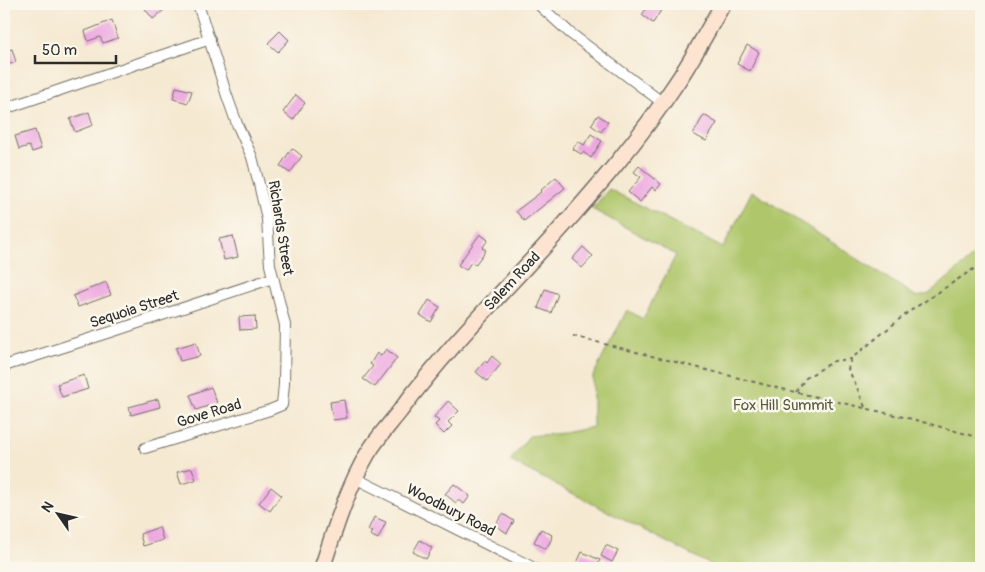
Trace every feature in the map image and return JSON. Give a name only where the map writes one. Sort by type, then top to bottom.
[{"type":"main road","name":"Salem Road","points":[[322,568],[345,498],[369,452],[438,362],[621,158],[676,84],[723,4]]},
{"type":"street","name":"Richards Street","points":[[198,4],[236,124],[252,158],[267,218],[270,265],[285,325],[282,405]]},
{"type":"street","points":[[538,4],[570,33],[663,103]]},
{"type":"street","points":[[4,109],[210,38]]},
{"type":"street","name":"Sequoia Street","points":[[4,366],[273,278]]},
{"type":"street","name":"Gove Road","points":[[145,448],[282,405]]},
{"type":"street","name":"Woodbury Road","points":[[355,478],[534,568]]},
{"type":"path","points":[[796,392],[806,378],[834,361],[851,359],[907,313],[981,264]]},
{"type":"path","points":[[573,336],[912,419],[981,438]]},
{"type":"path","points":[[851,359],[848,369],[865,408]]},
{"type":"green space","name":"Fox Hill Summit","points":[[609,189],[723,248],[752,191],[917,297],[929,294],[981,250],[981,568],[717,568],[510,461],[529,436],[564,433],[593,427],[593,376],[627,310],[643,319],[676,255],[592,209]]},
{"type":"building","points":[[151,4],[161,4],[165,9],[153,19],[145,9]]},
{"type":"building","points":[[649,4],[665,4],[653,23],[642,15]]},
{"type":"building","points":[[112,20],[118,38],[103,43],[100,37],[88,41],[85,31]]},
{"type":"building","points":[[280,31],[289,40],[278,52],[268,43]]},
{"type":"building","points":[[747,45],[759,52],[750,71],[737,64]]},
{"type":"building","points":[[12,49],[16,62],[4,66],[4,51]]},
{"type":"building","points":[[176,87],[192,91],[188,103],[173,99]]},
{"type":"building","points":[[296,95],[305,103],[293,120],[283,112]]},
{"type":"building","points":[[89,112],[93,125],[75,132],[70,119]]},
{"type":"building","points":[[598,115],[608,122],[601,132],[591,125]]},
{"type":"building","points":[[704,115],[717,123],[706,141],[693,134]]},
{"type":"building","points":[[35,130],[41,149],[32,152],[29,146],[19,149],[15,136]]},
{"type":"building","points":[[591,134],[602,141],[591,158],[583,152],[581,154],[573,149],[578,141],[584,145]]},
{"type":"building","points":[[292,148],[302,156],[290,173],[280,166]]},
{"type":"building","points":[[639,166],[661,184],[656,190],[652,187],[640,202],[628,192],[641,177],[634,172]]},
{"type":"building","points":[[556,177],[565,188],[524,221],[516,211],[541,192]]},
{"type":"building","points":[[480,234],[488,240],[482,248],[486,250],[475,265],[471,262],[466,270],[458,265]]},
{"type":"building","points":[[233,236],[238,257],[224,260],[219,239]]},
{"type":"building","points":[[583,247],[593,256],[582,268],[572,259]]},
{"type":"building","points":[[106,282],[111,295],[78,307],[73,296]]},
{"type":"building","points":[[545,289],[558,294],[551,313],[538,308]]},
{"type":"building","points":[[429,300],[440,307],[431,322],[420,315]]},
{"type":"building","points":[[255,316],[256,329],[240,330],[239,317]]},
{"type":"building","points":[[196,342],[200,356],[180,361],[176,348]]},
{"type":"building","points":[[386,349],[397,358],[375,387],[363,379],[373,366],[370,364],[377,353],[381,356]]},
{"type":"building","points":[[492,356],[501,364],[487,381],[476,372]]},
{"type":"building","points":[[84,375],[88,389],[62,397],[57,384]]},
{"type":"building","points":[[211,387],[217,403],[196,410],[190,395]]},
{"type":"building","points":[[158,399],[160,407],[131,415],[129,407]]},
{"type":"building","points":[[344,400],[347,418],[333,420],[330,402]]},
{"type":"building","points":[[448,401],[459,411],[448,422],[452,426],[444,434],[435,425],[439,421],[434,417]]},
{"type":"building","points":[[192,468],[196,480],[181,484],[177,472]]},
{"type":"building","points":[[454,484],[470,496],[464,504],[458,500],[456,503],[445,494]]},
{"type":"building","points":[[271,487],[281,495],[270,511],[259,503]]},
{"type":"building","points":[[503,514],[514,521],[507,533],[495,525]]},
{"type":"building","points":[[374,517],[386,522],[378,539],[370,535],[372,532],[368,530]]},
{"type":"building","points":[[159,527],[163,540],[143,546],[140,534]]},
{"type":"building","points":[[541,529],[552,535],[546,549],[534,542]]},
{"type":"building","points":[[420,540],[432,548],[426,559],[413,552]]},
{"type":"building","points":[[606,545],[618,551],[612,562],[601,556]]},
{"type":"building","points":[[582,552],[600,560],[596,568],[583,568],[576,565]]}]
